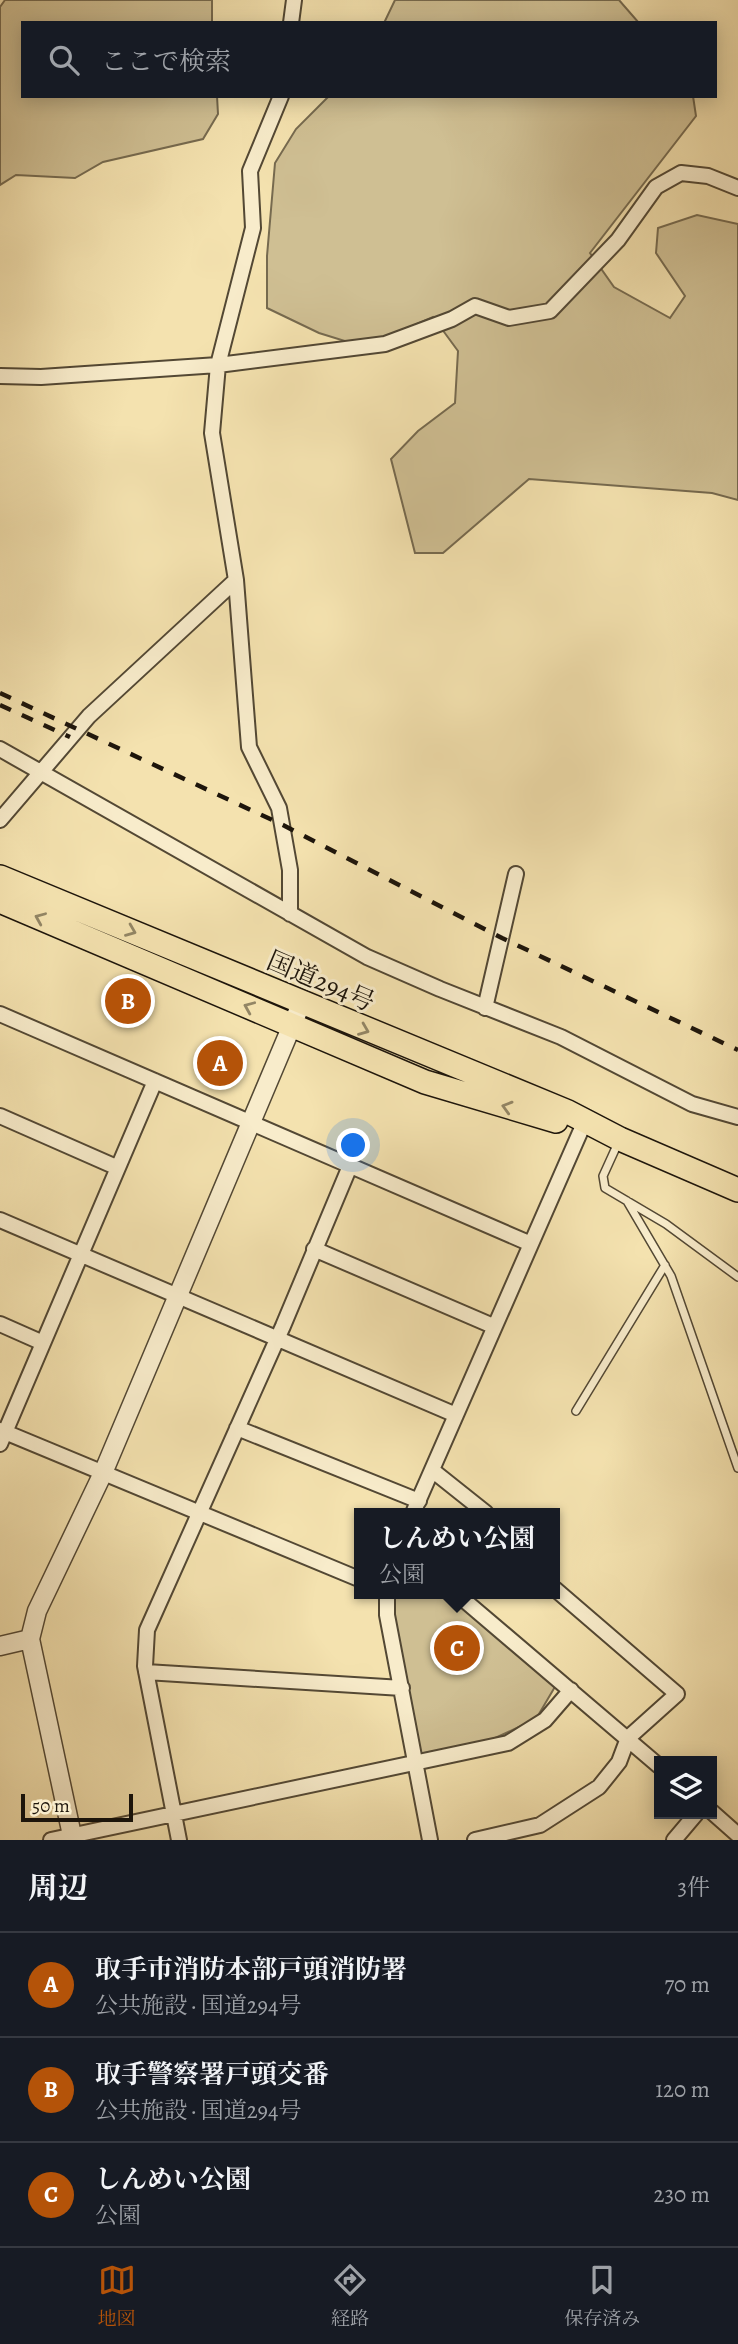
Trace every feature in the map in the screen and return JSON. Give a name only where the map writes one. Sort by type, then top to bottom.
[{"type":"highway","name":"国道294号","points":[[0,877],[738,1190]]},
{"type":"highway","name":"国道294号","points":[[0,901],[425,1082],[583,1125]]},
{"type":"street","points":[[291,21],[294,0]]},
{"type":"street","points":[[280,98],[250,171],[253,228],[218,365],[212,433],[236,580],[249,747],[281,817],[290,870],[290,914]]},
{"type":"street","points":[[0,376],[41,377],[218,365],[385,344],[452,319],[475,306],[509,318],[550,311],[618,240],[656,187],[681,173],[708,176],[738,188]]},
{"type":"street","points":[[0,820],[89,716],[236,580]]},
{"type":"street","points":[[0,749],[368,957],[485,1008],[561,1037],[692,1104],[738,1118]]},
{"type":"street","points":[[485,1008],[516,874]]},
{"type":"street","points":[[72,1838],[30,1639],[37,1611],[103,1473],[301,1004]]},
{"type":"street","points":[[0,1014],[531,1244]]},
{"type":"street","points":[[155,1080],[2,1435],[200,1512],[354,1577]]},
{"type":"street","points":[[0,1116],[116,1167]]},
{"type":"street","points":[[237,1428],[416,1507],[583,1125]]},
{"type":"street","points":[[179,1840],[146,1672],[147,1630],[278,1338],[350,1166]]},
{"type":"street","points":[[0,1220],[456,1415]]},
{"type":"street","points":[[314,1249],[493,1326]]},
{"type":"street","points":[[0,1324],[43,1343]]},
{"type":"street","points":[[432,1470],[479,1508]]},
{"type":"street","points":[[475,1840],[540,1825],[599,1787],[619,1762],[628,1738],[677,1694],[560,1593]]},
{"type":"street","points":[[387,1599],[387,1615],[430,1840]]},
{"type":"street","points":[[463,1599],[654,1761]]},
{"type":"street","points":[[0,1646],[30,1639]]},
{"type":"street","points":[[146,1672],[402,1688]]},
{"type":"street","points":[[51,1840],[72,1838],[508,1742],[545,1720],[571,1690]]},
{"type":"street","points":[[717,1816],[738,1835]]},
{"type":"street","points":[[674,1840],[692,1819]]},
{"type":"lane","points":[[620,1139],[603,1176],[605,1188],[666,1224],[738,1277]]},
{"type":"lane","points":[[627,1201],[665,1265],[738,1468]]},
{"type":"lane","points":[[576,1411],[665,1265]]},
{"type":"shaded area","points":[[5,0],[212,0],[212,21],[21,21],[21,98],[217,98],[218,114],[203,139],[103,162],[75,178],[16,175],[0,185],[0,7]]},
{"type":"shaded area","points":[[395,0],[619,0],[637,21],[385,21]]},
{"type":"shaded area","points":[[327,98],[693,98],[696,116],[590,253],[614,287],[670,318],[685,296],[656,253],[658,228],[697,215],[738,224],[738,500],[712,493],[529,479],[443,553],[415,553],[391,459],[418,431],[455,403],[458,351],[433,317],[364,347],[319,333],[267,308],[267,256],[275,163],[296,129]]},
{"type":"shaded area","points":[[388,1599],[463,1599],[559,1680],[536,1719],[493,1739],[417,1764]]},
{"type":"railway","points":[[0,693],[283,825],[502,938],[738,1050]]},
{"type":"railway","points":[[0,705],[70,737]]},
{"type":"place","name":"取手警察署戸頭交番","points":[[128,1001]]},
{"type":"place","name":"取手市消防本部戸頭消防署","points":[[220,1063]]},
{"type":"place","name":"しんめい公園","points":[[457,1648]]}]
